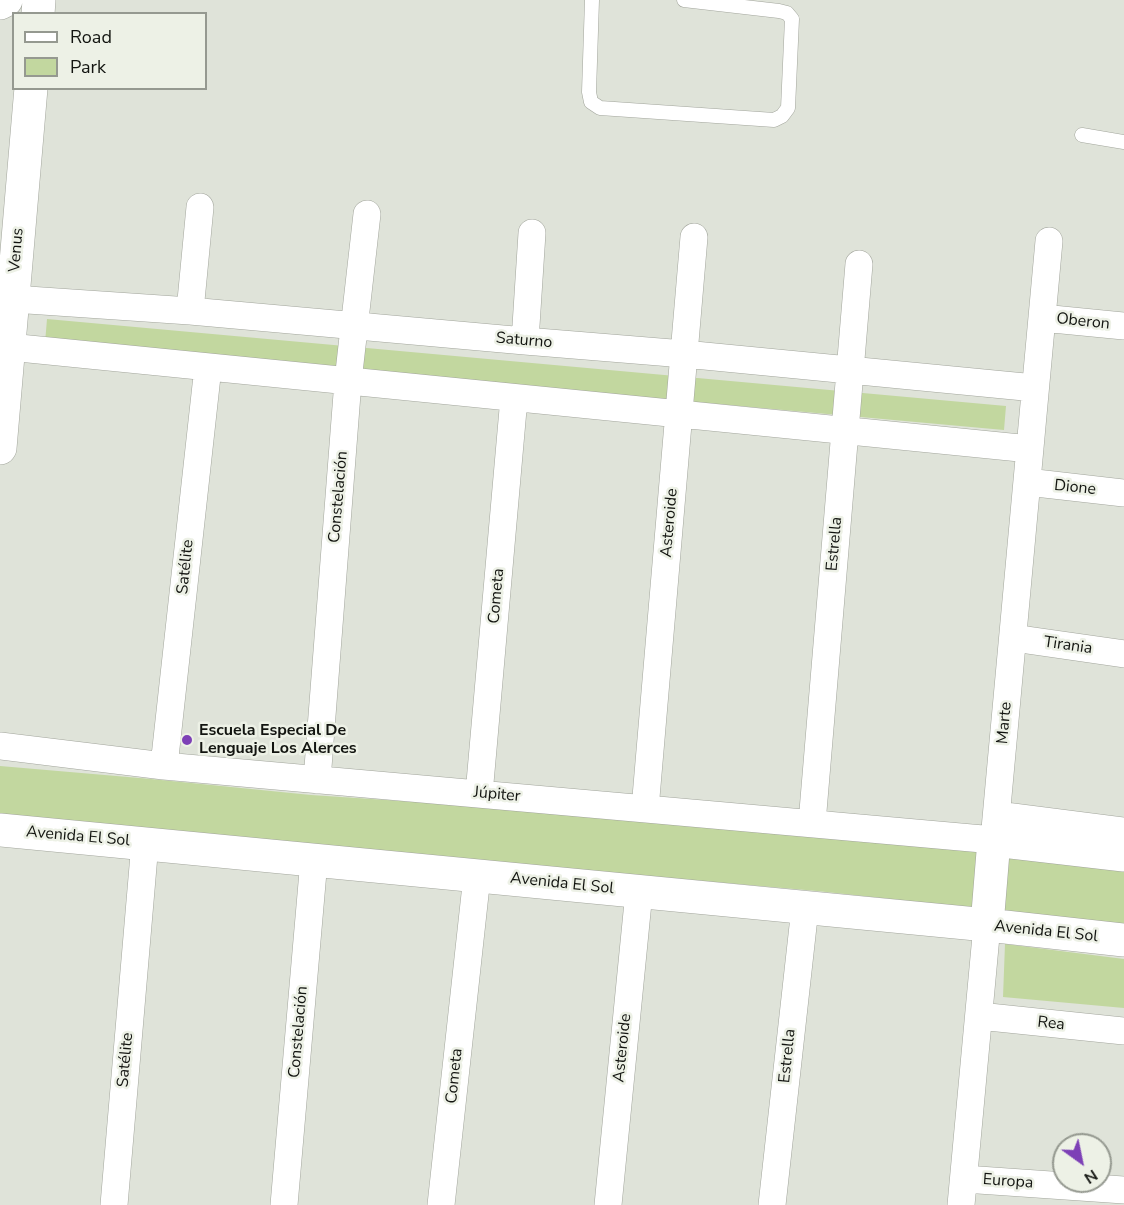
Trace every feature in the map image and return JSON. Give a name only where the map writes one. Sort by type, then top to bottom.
[{"type":"street","points":[[0,3],[6,0]]},
{"type":"street","name":"Venus","points":[[0,448],[6,350],[13,299],[32,90]]},
{"type":"street","points":[[190,311],[200,207]]},
{"type":"street","name":"Constelación","points":[[316,780],[348,381],[367,214]]},
{"type":"street","points":[[525,341],[532,233]]},
{"type":"street","name":"Asteroide","points":[[645,809],[694,237]]},
{"type":"street","name":"Marte","points":[[962,1192],[1049,241]]},
{"type":"street","name":"Estrella","points":[[812,823],[859,264]]},
{"type":"street","name":"Saturno","points":[[13,299],[190,311],[684,354],[1035,388]]},
{"type":"street","name":"Oberon","points":[[1042,318],[1124,326]]},
{"type":"street","points":[[6,350],[208,367],[1030,449]]},
{"type":"street","name":"Satélite","points":[[164,766],[208,367]]},
{"type":"street","name":"Cometa","points":[[479,794],[514,398]]},
{"type":"street","name":"Dione","points":[[1027,482],[1124,493]]},
{"type":"street","name":"Tirania","points":[[1013,638],[1124,654]]},
{"type":"street","name":"Júpiter","points":[[0,746],[164,766],[812,823],[1124,831]]},
{"type":"street","points":[[995,827],[1124,855]]},
{"type":"street","name":"Avenida El Sol","points":[[0,830],[1124,940]]},
{"type":"street","name":"Satélite","points":[[114,1205],[145,843]]},
{"type":"street","name":"Constelación","points":[[284,1205],[314,860]]},
{"type":"street","name":"Cometa","points":[[441,1205],[477,876]]},
{"type":"street","name":"Asteroide","points":[[608,1205],[639,892]]},
{"type":"street","name":"Estrella","points":[[772,1205],[805,908]]},
{"type":"street","name":"Rea","points":[[979,1016],[1124,1031]]},
{"type":"street","name":"Europa","points":[[962,1192],[1124,1190]]},
{"type":"lane","points":[[592,0],[589,92],[591,102],[600,108],[774,120],[782,116],[788,108],[792,19],[787,13],[779,10],[684,0]]},
{"type":"lane","points":[[1082,135],[1124,142]]},
{"type":"green space","points":[[47,319],[1006,406],[1004,430],[45,343]]},
{"type":"green space","points":[[0,766],[311,795],[477,806],[1124,861],[1124,937],[983,909],[817,891],[0,817]]},
{"type":"green space","points":[[1005,944],[1124,959],[1124,1008],[1003,997]]},
{"type":"place","name":"Escuela Especial De Lenguaje Los Alerces","points":[[187,740]]}]
